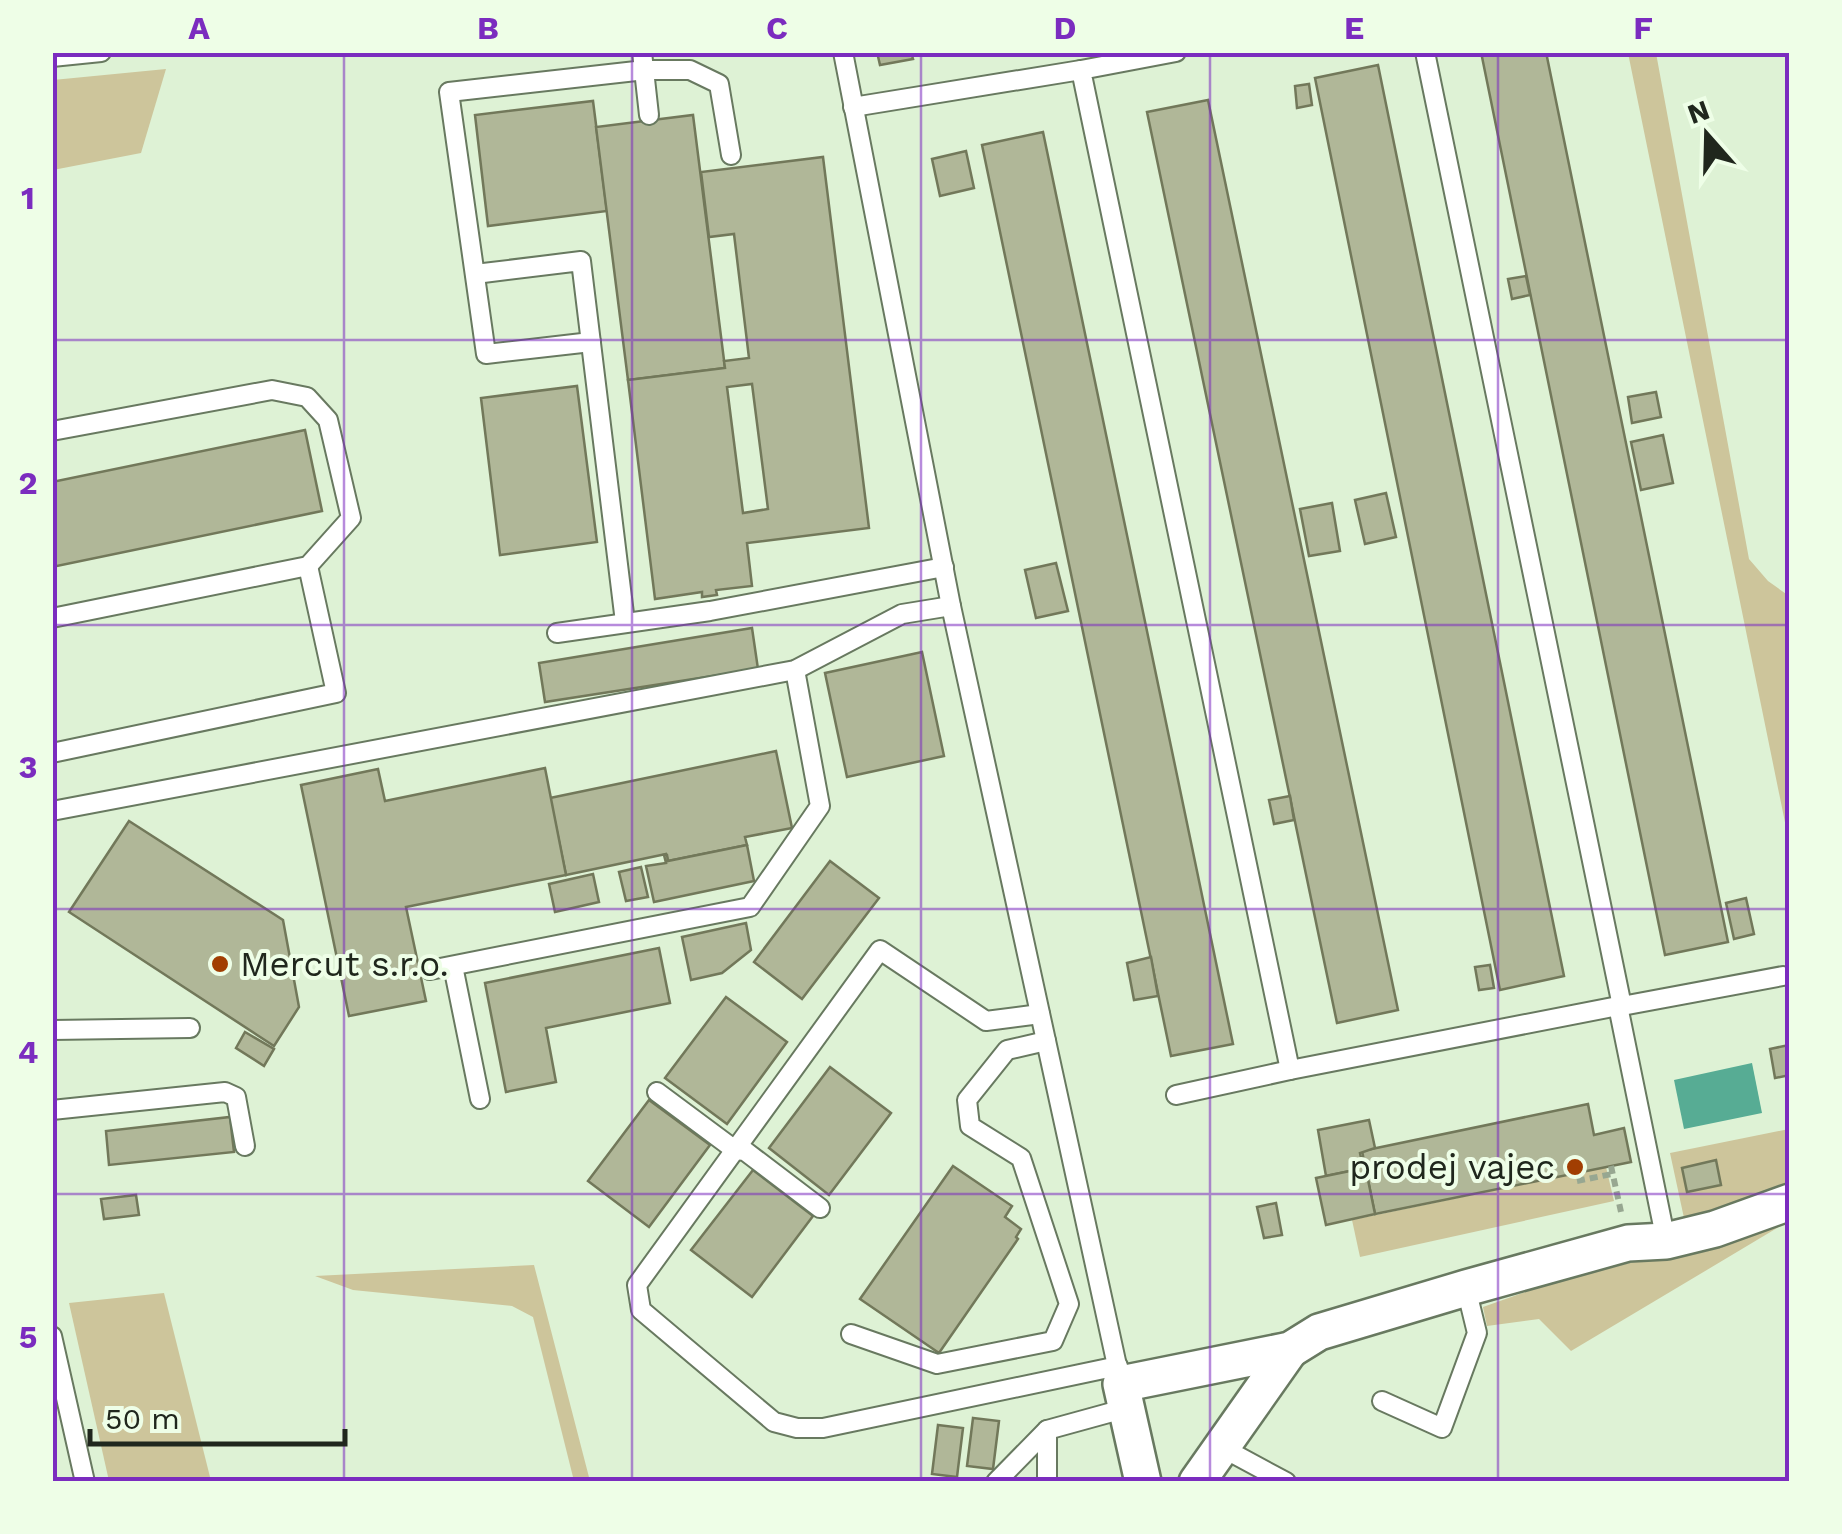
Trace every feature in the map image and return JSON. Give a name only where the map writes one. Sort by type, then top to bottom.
[{"type":"street","points":[[1143,1482],[1122,1386],[1290,1350],[1320,1332],[1466,1288],[1628,1243],[1666,1241],[1716,1229],[1790,1202]]},
{"type":"street","points":[[1197,1482],[1290,1350]]},
{"type":"lane","points":[[52,57],[101,52]]},
{"type":"lane","points":[[843,52],[951,606],[1122,1386]]},
{"type":"lane","points":[[853,106],[1176,52]]},
{"type":"lane","points":[[1425,52],[1666,1241]]},
{"type":"lane","points":[[644,61],[649,115]]},
{"type":"lane","points":[[591,342],[486,354],[449,92],[644,61],[690,70],[719,84],[731,155]]},
{"type":"lane","points":[[1082,70],[1290,1070]]},
{"type":"lane","points":[[475,274],[581,261],[625,622]]},
{"type":"lane","points":[[52,431],[272,390],[307,396],[328,420],[351,518],[308,566],[52,618]]},
{"type":"lane","points":[[52,753],[336,693],[308,566]]},
{"type":"lane","points":[[557,633],[710,611],[944,567]]},
{"type":"lane","points":[[52,810],[795,670],[902,614],[951,606]]},
{"type":"lane","points":[[430,970],[750,907],[820,806],[795,670]]},
{"type":"lane","points":[[1040,1014],[986,1021],[880,950],[636,1285],[640,1310],[774,1422],[797,1428],[823,1428],[1122,1386]]},
{"type":"lane","points":[[453,966],[480,1100]]},
{"type":"lane","points":[[1176,1096],[1290,1070],[1783,976]]},
{"type":"lane","points":[[52,1030],[190,1028]]},
{"type":"lane","points":[[851,1334],[937,1364],[1054,1341],[1069,1304],[1021,1158],[970,1126],[967,1100],[1007,1050],[1046,1041]]},
{"type":"lane","points":[[52,1110],[225,1092],[236,1097],[245,1146]]},
{"type":"lane","points":[[657,1092],[820,1208]]},
{"type":"lane","points":[[1382,1400],[1442,1428],[1477,1333],[1466,1288]]},
{"type":"lane","points":[[52,1336],[85,1482]]},
{"type":"lane","points":[[996,1482],[1047,1430],[1122,1386]]},
{"type":"lane","points":[[1047,1430],[1047,1482]]},
{"type":"lane","points":[[1221,1448],[1286,1482]]},
{"type":"path","points":[[1578,1181],[1611,1170],[1628,1243]]},
{"type":"shaded area","points":[[1628,53],[1656,53],[1749,559],[1768,581],[1789,596],[1789,842]]},
{"type":"shaded area","points":[[166,69],[141,153],[53,170],[53,80]]},
{"type":"shaded area","points":[[1789,1129],[1789,1186],[1684,1218],[1670,1153]]},
{"type":"shaded area","points":[[1606,1167],[1614,1201],[1360,1257],[1352,1220]]},
{"type":"shaded area","points":[[1789,1221],[1571,1351],[1539,1319],[1487,1326],[1483,1307],[1542,1286]]},
{"type":"shaded area","points":[[534,1265],[590,1481],[574,1481],[533,1317],[512,1306],[353,1290],[315,1276]]},
{"type":"shaded area","points":[[164,1293],[211,1481],[109,1481],[69,1303]]},
{"type":"water","points":[[1752,1063],[1762,1113],[1684,1129],[1674,1080]]},
{"type":"building","points":[[877,52],[911,52],[913,59],[880,65]]},
{"type":"building","points":[[1481,52],[1546,52],[1728,942],[1665,955]]},
{"type":"building","points":[[1378,65],[1564,976],[1500,990],[1315,78]]},
{"type":"building","points":[[1309,84],[1312,105],[1297,108],[1295,86]]},
{"type":"building","points":[[1208,100],[1398,1010],[1337,1023],[1147,112]]},
{"type":"building","points":[[593,101],[607,211],[488,226],[475,115]]},
{"type":"building","points":[[693,115],[725,368],[628,380],[596,127]]},
{"type":"building","points":[[1043,132],[1233,1044],[1171,1056],[982,145]]},
{"type":"building","points":[[966,151],[974,188],[940,196],[932,159]]},
{"type":"building","points":[[823,157],[869,528],[747,543],[752,586],[716,590],[717,595],[702,597],[702,592],[655,599],[628,380],[725,368],[724,361],[749,358],[734,234],[709,237],[701,172]],"holes":[[[752,384],[768,509],[743,513],[727,387]]]},
{"type":"building","points":[[1526,276],[1530,295],[1512,299],[1508,279]]},
{"type":"building","points":[[577,386],[597,542],[500,555],[481,398]]},
{"type":"building","points":[[1656,392],[1661,417],[1632,423],[1628,397]]},
{"type":"building","points":[[305,430],[322,511],[52,567],[52,482]]},
{"type":"building","points":[[1663,435],[1673,483],[1641,490],[1631,442]]},
{"type":"building","points":[[1386,493],[1396,537],[1365,544],[1355,500]]},
{"type":"building","points":[[1332,503],[1340,551],[1309,556],[1300,509]]},
{"type":"building","points":[[1056,563],[1068,611],[1036,618],[1025,570]]},
{"type":"building","points":[[752,628],[758,669],[545,702],[539,663]]},
{"type":"building","points":[[922,652],[944,756],[847,777],[825,673]]},
{"type":"building","points":[[776,751],[792,828],[745,837],[747,845],[668,861],[666,854],[566,875],[550,798]]},
{"type":"building","points":[[545,768],[566,875],[406,907],[426,1001],[349,1016],[301,785],[378,769],[385,801]]},
{"type":"building","points":[[1290,796],[1294,820],[1274,824],[1269,800]]},
{"type":"building","name":"Mercut s.r.o.","points":[[129,821],[283,920],[299,1007],[274,1046],[69,912]]},
{"type":"building","points":[[747,845],[754,881],[654,902],[646,866],[666,863],[664,855],[668,861]]},
{"type":"building","points":[[830,861],[879,898],[802,999],[754,962]]},
{"type":"building","points":[[641,867],[648,897],[626,901],[619,872]]},
{"type":"building","points":[[593,874],[599,902],[555,912],[549,884]]},
{"type":"building","points":[[1746,898],[1754,934],[1734,939],[1726,903]]},
{"type":"building","points":[[746,923],[751,950],[722,973],[691,980],[682,937]]},
{"type":"building","points":[[659,948],[670,1003],[546,1028],[556,1082],[506,1092],[485,983]]},
{"type":"building","points":[[1151,957],[1158,996],[1134,1000],[1127,963]]},
{"type":"building","points":[[1490,965],[1494,988],[1479,990],[1475,967]]},
{"type":"building","points":[[726,997],[787,1042],[727,1124],[665,1078]]},
{"type":"building","points":[[245,1032],[274,1049],[264,1066],[236,1048]]},
{"type":"building","points":[[1789,1045],[1790,1075],[1775,1078],[1770,1049]]},
{"type":"building","points":[[830,1067],[891,1113],[829,1195],[769,1148]]},
{"type":"building","points":[[649,1100],[710,1145],[649,1227],[588,1181]]},
{"type":"building","points":[[1588,1104],[1594,1135],[1624,1128],[1631,1162],[1375,1214],[1362,1151]]},
{"type":"building","points":[[230,1117],[234,1152],[109,1165],[106,1131]]},
{"type":"building","points":[[1369,1120],[1375,1148],[1360,1153],[1365,1176],[1352,1178],[1350,1171],[1326,1176],[1318,1130]]},
{"type":"building","points":[[1716,1160],[1721,1185],[1687,1192],[1682,1168]]},
{"type":"building","points":[[953,1166],[1012,1206],[1005,1217],[1021,1229],[1018,1239],[939,1353],[860,1299]]},
{"type":"building","points":[[753,1170],[813,1216],[752,1297],[691,1250]]},
{"type":"building","points":[[1350,1171],[1352,1178],[1367,1175],[1375,1214],[1326,1225],[1316,1178]]},
{"type":"building","points":[[136,1195],[139,1215],[104,1219],[101,1199]]},
{"type":"building","points":[[1276,1203],[1282,1235],[1264,1238],[1257,1207]]},
{"type":"building","points":[[973,1418],[999,1421],[993,1469],[967,1466]]},
{"type":"building","points":[[938,1425],[963,1428],[957,1477],[932,1474]]},
{"type":"place","name":"Mercut s.r.o.","points":[[220,964]]},
{"type":"place","name":"prodej vajec","points":[[1575,1167]]}]
